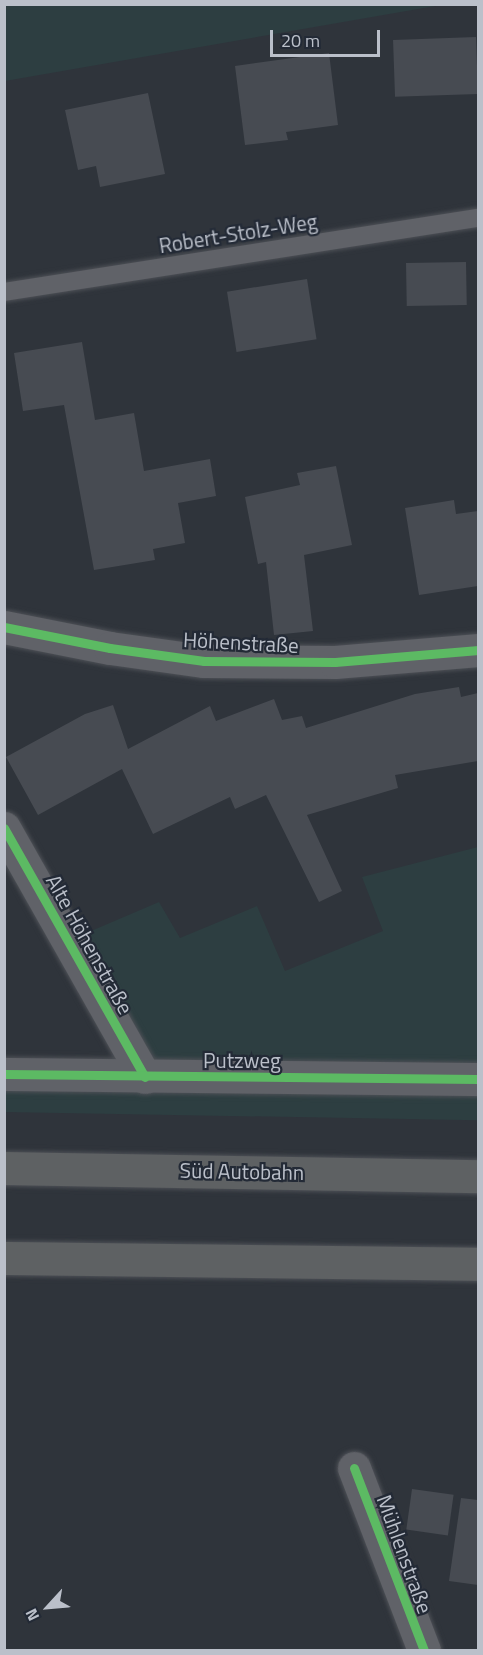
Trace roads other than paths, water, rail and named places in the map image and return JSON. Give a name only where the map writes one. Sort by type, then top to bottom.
[{"type":"highway","name":"Süd Autobahn","points":[[4,1168],[478,1176]]},
{"type":"highway","points":[[4,1258],[478,1264]]},
{"type":"street","name":"Höhenstraße","points":[[4,627],[110,648],[204,661],[335,662],[478,650]]},
{"type":"street","name":"Alte Höhenstraße","points":[[4,828],[145,1077]]},
{"type":"street","name":"Putzweg","points":[[4,1074],[478,1079]]},
{"type":"street","name":"Mühlenstraße","points":[[354,1468],[424,1650]]},
{"type":"lane","name":"Robert-Stolz-Weg","points":[[4,292],[478,218]]}]
